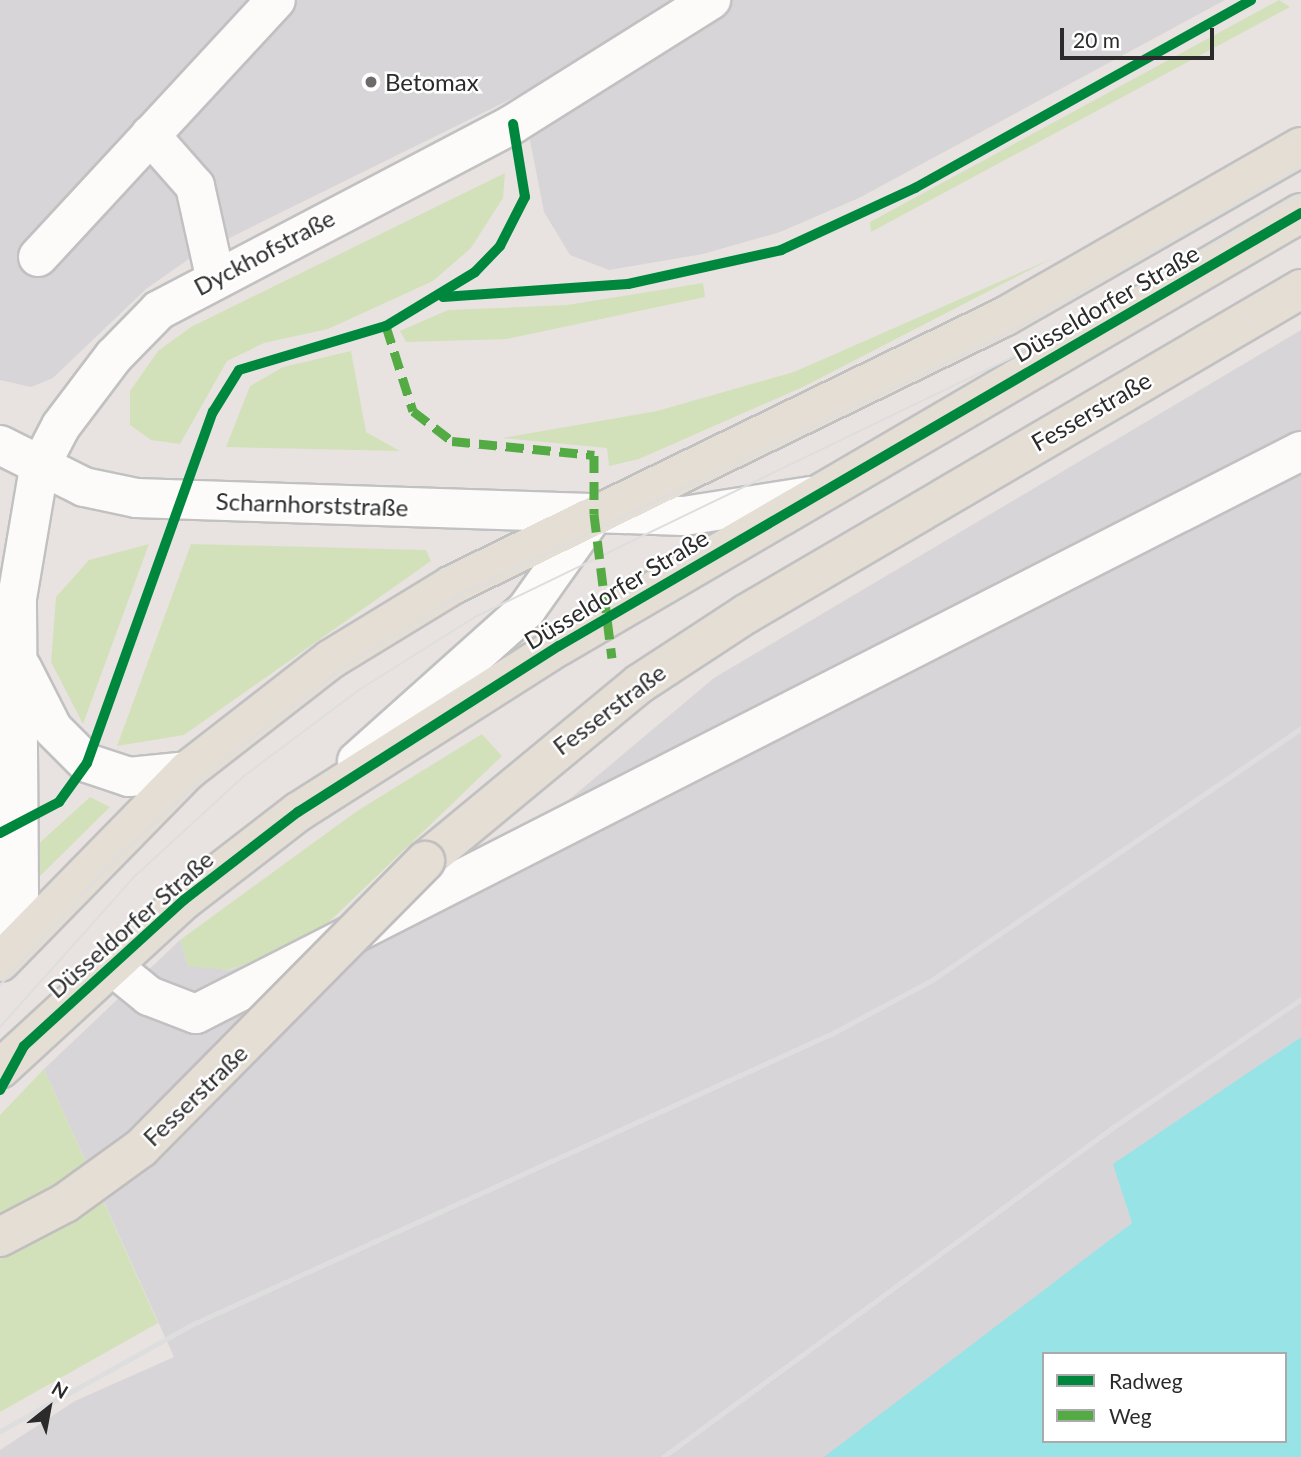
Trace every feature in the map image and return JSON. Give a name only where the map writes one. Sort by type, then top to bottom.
[{"type":"main road","name":"Düsseldorfer Straße","points":[[5,956],[187,771],[331,659],[452,585],[594,514],[861,392],[1301,148]]},
{"type":"main road","name":"Düsseldorfer Straße","points":[[0,1069],[112,966],[298,812],[812,496],[1301,213]]},
{"type":"main road","name":"Fesserstraße","points":[[0,1237],[65,1203],[141,1148],[425,861],[530,768],[660,670],[914,515],[1301,289]]},
{"type":"street","points":[[38,257],[276,0]]},
{"type":"street","name":"Dyckhofstraße","points":[[5,956],[19,893],[17,598],[38,468],[61,426],[114,356],[159,310],[215,276],[513,124],[710,0]]},
{"type":"street","points":[[150,135],[195,186],[215,276]]},
{"type":"street","name":"Scharnhorststraße","points":[[0,445],[38,468],[136,498],[684,516],[812,496]]},
{"type":"street","points":[[112,966],[149,996],[196,1014],[1301,451]]},
{"type":"street","points":[[298,812],[526,610],[594,514]]},
{"type":"street","name":"Dyckhofstraße","points":[[18,659],[53,729],[88,763],[129,777],[187,771]]},
{"type":"shaded area","points":[[0,0],[1225,0],[859,198],[780,232],[703,254],[609,270],[570,255],[544,212],[521,94],[193,256],[146,289],[53,378],[31,387],[0,380]]},
{"type":"shaded area","points":[[1301,330],[1301,1037],[1114,1164],[1132,1223],[831,1457],[0,1457],[0,1450],[75,1401],[174,1357],[44,1069],[180,940],[188,965],[229,970],[306,944],[534,829],[714,678]]},
{"type":"green space","points":[[1279,0],[1290,7],[871,232],[870,222]]},
{"type":"green space","points":[[505,173],[503,198],[471,248],[433,281],[328,329],[264,343],[227,361],[180,444],[151,440],[130,425],[130,391],[158,351],[191,327]]},
{"type":"green space","points":[[1053,258],[803,387],[639,459],[609,466],[607,448],[502,438],[657,411],[794,372]]},
{"type":"green space","points":[[703,283],[705,297],[507,339],[406,342],[400,331],[448,310],[567,305]]},
{"type":"green space","points":[[351,351],[366,432],[400,451],[226,447],[250,386],[283,367]]},
{"type":"green space","points":[[149,544],[83,724],[51,662],[56,597],[89,560]]},
{"type":"green space","points":[[191,544],[426,550],[431,561],[184,735],[117,746]]},
{"type":"green space","points":[[482,734],[502,756],[306,944],[228,970],[188,966],[180,940],[357,811]]},
{"type":"green space","points":[[90,797],[110,807],[38,878],[36,846]]},
{"type":"green space","points":[[44,1069],[158,1323],[0,1412],[0,1115]]},
{"type":"water","points":[[1301,1037],[1301,1457],[824,1457],[1132,1223],[1113,1164]]},
{"type":"tram line","points":[[0,985],[116,858],[221,762],[343,668],[461,594],[1008,333],[1301,167]]},
{"type":"tram line","points":[[0,1027],[134,877],[244,776],[359,690],[475,617],[1017,355],[1301,194]]},
{"type":"railway","points":[[0,1431],[191,1325],[833,1033],[932,980],[1301,728]]},
{"type":"railway","points":[[663,1457],[1112,1128],[1301,999]]},
{"type":"marked path","points":[[386,326],[413,411],[452,441],[594,455],[594,514],[612,658]]},
{"type":"cycle path","points":[[443,297],[628,284],[781,250],[915,188],[1251,0]]},
{"type":"cycle path","points":[[0,833],[59,802],[87,763],[213,412],[239,370],[386,326],[475,272],[500,246],[525,197],[513,124]]},
{"type":"cycle path","points":[[0,1090],[24,1046],[184,900],[298,812],[559,646],[1301,213]]},
{"type":"place","name":"Betomax","points":[[371,82]]}]
